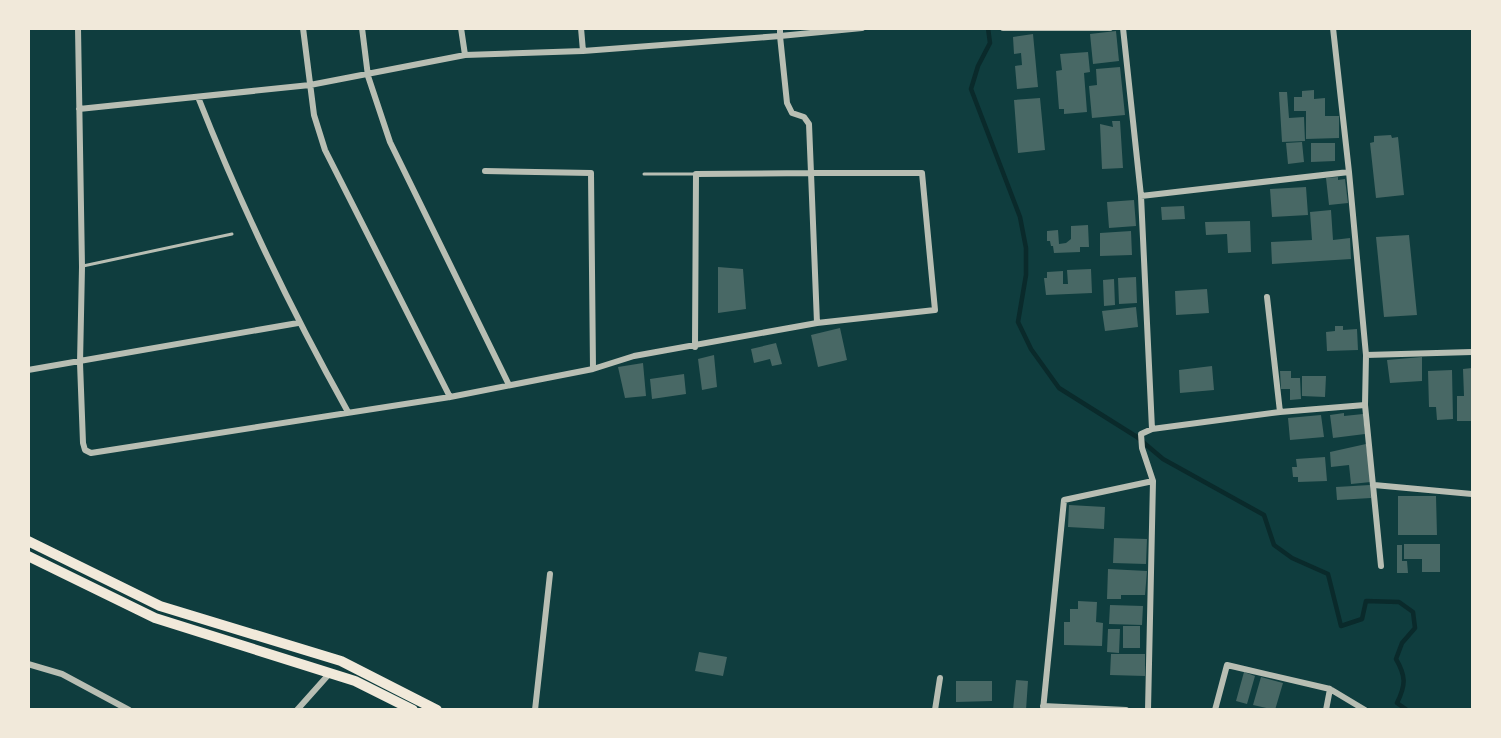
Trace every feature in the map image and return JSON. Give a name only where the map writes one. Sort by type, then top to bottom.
[{"type":"main road","points":[[28,541],[160,606],[341,661],[437,710]]},
{"type":"main road","points":[[28,556],[155,618],[331,672],[355,681],[413,710]]},
{"type":"street","points":[[78,28],[82,267],[80,363],[85,450],[91,453],[450,397],[593,369],[634,356],[695,346],[817,323],[935,310],[922,173],[696,174],[695,346]]},
{"type":"street","points":[[303,28],[314,115],[325,150],[450,397]]},
{"type":"street","points":[[362,28],[368,76],[390,142],[509,386]]},
{"type":"street","points":[[461,28],[465,55]]},
{"type":"street","points":[[581,28],[583,51]]},
{"type":"street","points":[[780,28],[787,103],[792,113],[804,117],[809,124],[817,323]]},
{"type":"street","points":[[79,109],[310,86],[465,55],[583,51],[862,28]]},
{"type":"street","points":[[1005,29],[1110,28]]},
{"type":"street","points":[[1123,28],[1141,196],[1152,429]]},
{"type":"street","points":[[1333,28],[1366,355],[1365,405],[1381,566]]},
{"type":"street","points":[[198,97],[230,177],[298,323],[348,412]]},
{"type":"street","points":[[485,171],[591,173],[593,369]]},
{"type":"street","points":[[1141,196],[1349,172]]},
{"type":"street","points":[[1267,297],[1280,412]]},
{"type":"street","points":[[28,370],[80,363],[298,323]]},
{"type":"street","points":[[1366,355],[1473,352]]},
{"type":"street","points":[[1148,710],[1153,481],[1142,448],[1141,434],[1152,429],[1280,412],[1365,405]]},
{"type":"street","points":[[1126,710],[1043,708],[1064,500],[1153,481]]},
{"type":"street","points":[[1374,485],[1473,494]]},
{"type":"street","points":[[535,710],[550,574]]},
{"type":"street","points":[[28,664],[62,674],[126,709]]},
{"type":"street","points":[[1215,710],[1227,665],[1330,689],[1365,710]]},
{"type":"street","points":[[297,710],[331,672]]},
{"type":"street","points":[[934,710],[940,678]]},
{"type":"street","points":[[1326,710],[1330,689]]},
{"type":"lane","points":[[644,174],[696,174]]},
{"type":"lane","points":[[82,267],[231,234]]},
{"type":"building","points":[[1116,31],[1119,61],[1093,64],[1090,34]]},
{"type":"building","points":[[1033,34],[1038,87],[1017,89],[1015,66],[1022,65],[1021,53],[1014,54],[1013,37]]},
{"type":"building","points":[[1088,52],[1090,72],[1084,73],[1087,112],[1064,114],[1064,109],[1059,109],[1056,71],[1062,70],[1060,54]]},
{"type":"building","points":[[1120,67],[1125,115],[1092,118],[1089,86],[1097,85],[1096,69]]},
{"type":"building","points":[[1314,90],[1314,99],[1325,98],[1325,116],[1339,116],[1339,138],[1306,139],[1306,111],[1294,111],[1294,97],[1302,97],[1302,91]]},
{"type":"building","points":[[1279,92],[1287,92],[1289,118],[1304,117],[1305,141],[1282,142]]},
{"type":"building","points":[[1040,98],[1045,150],[1018,153],[1014,100]]},
{"type":"building","points":[[1112,121],[1120,121],[1123,168],[1102,169],[1100,124],[1113,127]]},
{"type":"building","points":[[1391,135],[1392,138],[1398,137],[1404,195],[1376,198],[1370,143],[1374,142],[1374,136]]},
{"type":"building","points":[[1302,142],[1304,162],[1288,164],[1286,143]]},
{"type":"building","points":[[1311,143],[1335,143],[1335,161],[1311,162]]},
{"type":"building","points":[[1338,177],[1338,180],[1345,179],[1348,203],[1329,205],[1326,178]]},
{"type":"building","points":[[1306,187],[1308,215],[1272,217],[1270,189]]},
{"type":"building","points":[[1134,200],[1136,226],[1109,228],[1107,202]]},
{"type":"building","points":[[1184,206],[1185,219],[1162,220],[1161,207]]},
{"type":"building","points":[[1331,210],[1333,240],[1350,238],[1351,259],[1272,264],[1271,242],[1312,240],[1310,212]]},
{"type":"building","points":[[1250,221],[1251,252],[1228,253],[1227,234],[1206,235],[1205,222]]},
{"type":"building","points":[[1088,225],[1089,247],[1080,247],[1080,252],[1054,253],[1053,246],[1050,241],[1047,241],[1047,231],[1058,230],[1059,244],[1066,243],[1071,239],[1071,226]]},
{"type":"building","points":[[1131,231],[1132,255],[1100,256],[1100,233]]},
{"type":"building","points":[[1409,235],[1417,315],[1384,317],[1376,237]]},
{"type":"building","points":[[718,267],[743,269],[746,309],[718,313]]},
{"type":"building","points":[[1091,269],[1092,293],[1046,295],[1044,278],[1047,278],[1047,272],[1063,271],[1063,284],[1068,284],[1067,270]]},
{"type":"building","points":[[1136,277],[1137,303],[1119,304],[1118,278]]},
{"type":"building","points":[[1114,279],[1115,305],[1104,306],[1103,280]]},
{"type":"building","points":[[1207,289],[1209,313],[1176,315],[1175,291]]},
{"type":"building","points":[[1136,307],[1138,327],[1105,331],[1102,311]]},
{"type":"building","points":[[1335,326],[1343,326],[1343,330],[1357,329],[1358,350],[1327,351],[1326,332],[1335,331]]},
{"type":"building","points":[[840,328],[847,360],[818,367],[811,335]]},
{"type":"building","points":[[776,343],[782,364],[772,366],[770,359],[754,363],[751,349]]},
{"type":"building","points":[[714,355],[717,387],[702,390],[698,359]]},
{"type":"building","points":[[1422,357],[1422,381],[1390,383],[1387,360]]},
{"type":"building","points":[[643,363],[646,396],[625,398],[618,367]]},
{"type":"building","points":[[1212,366],[1214,390],[1180,393],[1179,370]]},
{"type":"building","points":[[1472,368],[1472,421],[1457,421],[1457,396],[1464,396],[1463,369]]},
{"type":"building","points":[[1452,370],[1453,419],[1437,420],[1436,407],[1429,407],[1428,371]]},
{"type":"building","points":[[1280,371],[1291,371],[1291,378],[1300,378],[1301,399],[1290,400],[1290,389],[1281,389]]},
{"type":"building","points":[[684,374],[686,394],[652,399],[650,379]]},
{"type":"building","points":[[1302,376],[1326,376],[1325,397],[1302,396]]},
{"type":"building","points":[[1344,413],[1344,416],[1363,414],[1365,434],[1333,438],[1330,415]]},
{"type":"building","points":[[1321,415],[1324,437],[1290,440],[1288,418]]},
{"type":"building","points":[[1366,444],[1371,482],[1351,484],[1349,465],[1331,467],[1330,452]]},
{"type":"building","points":[[1325,457],[1327,481],[1298,482],[1298,477],[1293,477],[1292,467],[1297,467],[1296,459]]},
{"type":"building","points":[[1370,485],[1371,498],[1337,500],[1336,487]]},
{"type":"building","points":[[1398,496],[1436,496],[1437,535],[1398,535]]},
{"type":"building","points":[[1069,505],[1105,507],[1104,529],[1068,527]]},
{"type":"building","points":[[1114,538],[1147,539],[1146,564],[1113,563]]},
{"type":"building","points":[[1404,544],[1440,544],[1440,572],[1422,572],[1422,559],[1404,559]]},
{"type":"building","points":[[1397,545],[1402,545],[1402,561],[1407,561],[1408,573],[1397,573]]},
{"type":"building","points":[[1108,569],[1147,571],[1145,595],[1121,595],[1121,599],[1107,599]]},
{"type":"building","points":[[1078,601],[1097,602],[1096,622],[1103,623],[1102,646],[1064,645],[1064,622],[1070,622],[1070,609],[1078,609]]},
{"type":"building","points":[[1110,605],[1143,606],[1142,625],[1109,624]]},
{"type":"building","points":[[1123,626],[1140,626],[1140,648],[1123,648]]},
{"type":"building","points":[[1108,629],[1120,629],[1119,653],[1107,652]]},
{"type":"building","points":[[699,652],[727,657],[723,676],[695,671]]},
{"type":"building","points":[[1111,654],[1145,654],[1145,676],[1110,675]]},
{"type":"building","points":[[1244,672],[1255,676],[1247,704],[1236,701]]},
{"type":"building","points":[[1261,677],[1283,683],[1275,710],[1253,705]]},
{"type":"building","points":[[1016,680],[1028,681],[1026,710],[1013,710]]},
{"type":"building","points":[[956,681],[992,681],[992,701],[956,702]]},
{"type":"waterway","points":[[988,28],[990,43],[978,66],[971,89],[1020,217],[1026,248],[1026,275],[1018,322],[1031,349],[1059,388],[1137,437],[1163,459],[1264,515],[1274,545],[1292,558],[1328,574],[1341,626],[1362,619],[1366,601],[1399,602],[1413,612],[1415,628],[1402,643],[1396,659],[1404,681],[1397,703],[1407,710]]}]
